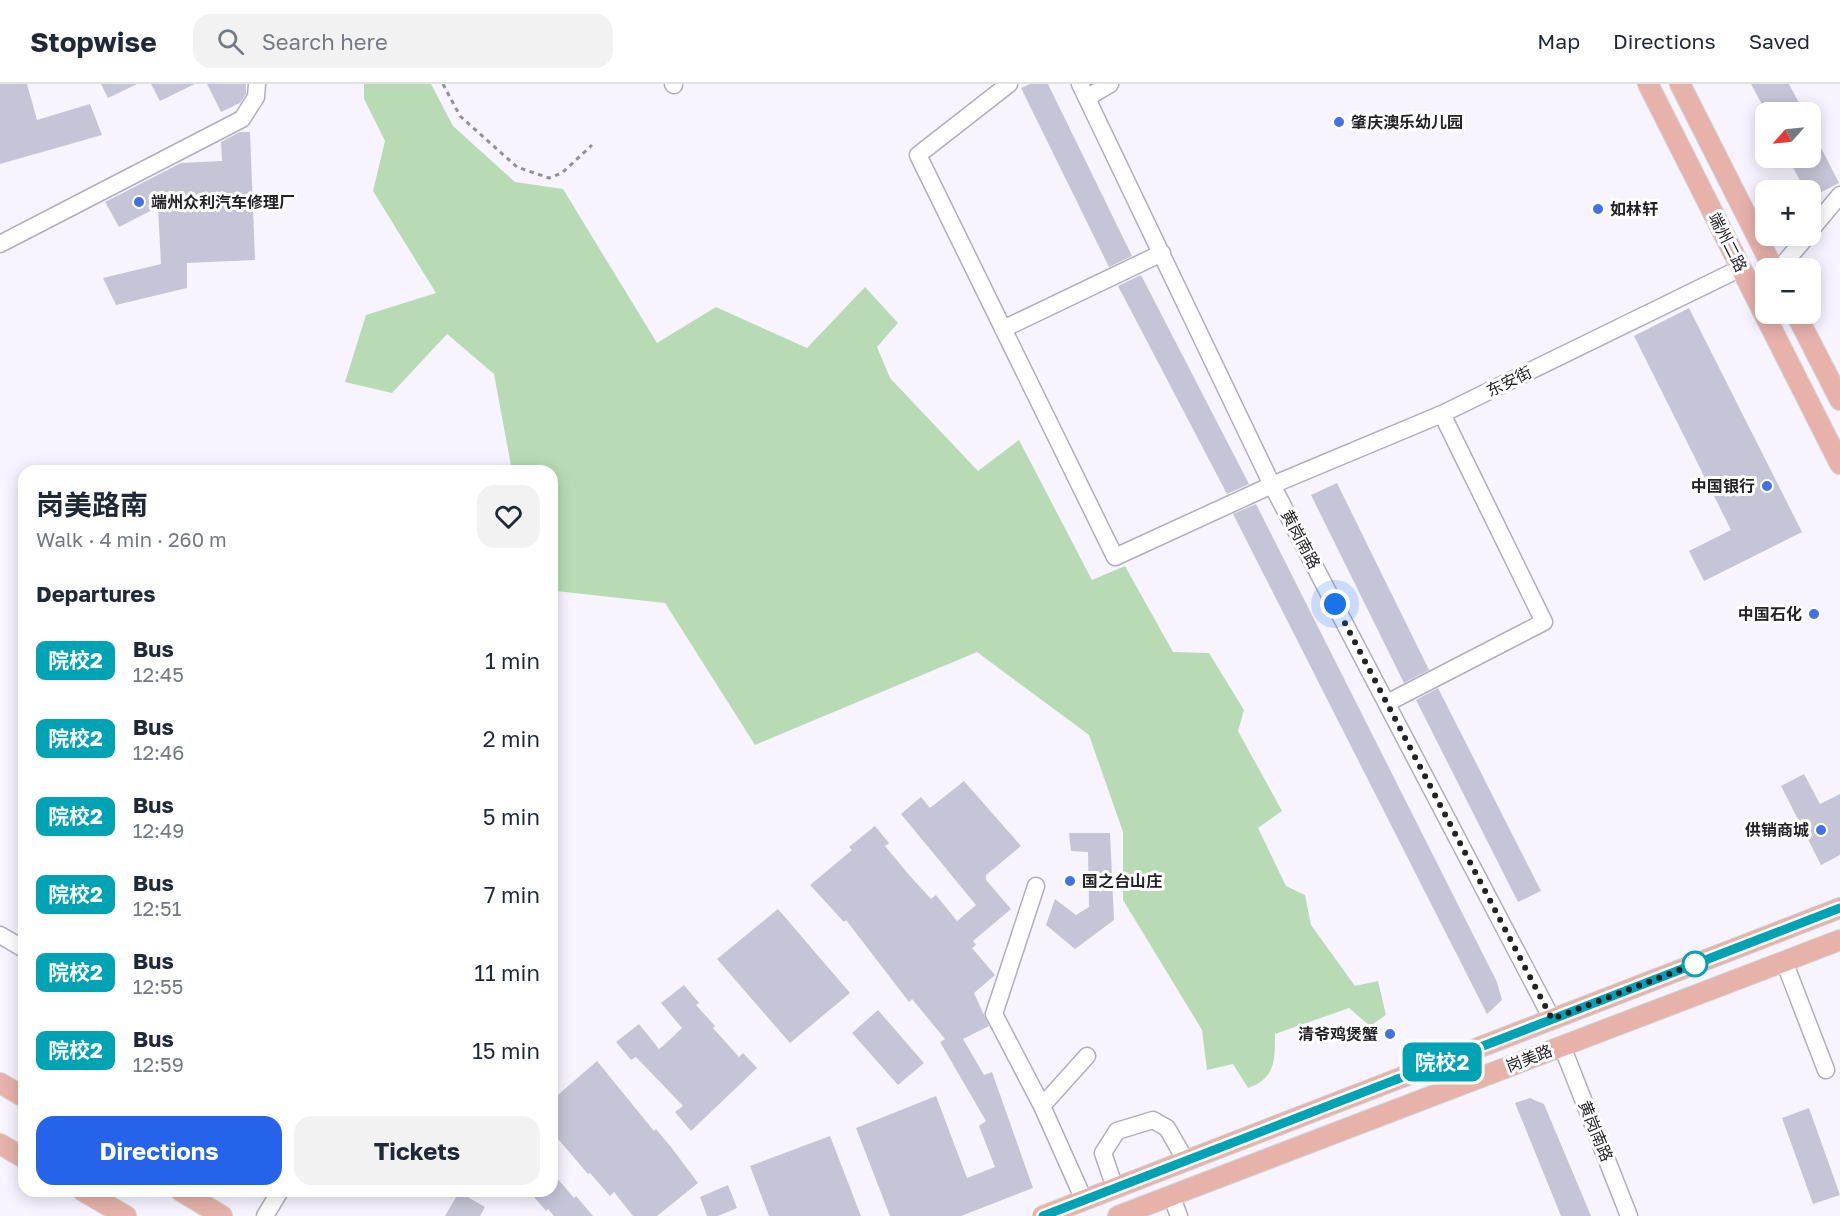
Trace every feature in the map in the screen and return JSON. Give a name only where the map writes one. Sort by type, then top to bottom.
[{"type":"main road","name":"端州二路","points":[[1648,84],[1840,464]]},
{"type":"main road","name":"端州二路","points":[[1680,84],[1768,258]]},
{"type":"main road","points":[[1801,324],[1840,400]]},
{"type":"main road","name":"岗美路","points":[[1043,1216],[1840,908]]},
{"type":"main road","name":"岗美路","points":[[1118,1216],[1840,940]]},
{"type":"main road","points":[[0,1083],[18,1094]]},
{"type":"main road","points":[[0,1144],[18,1154]]},
{"type":"main road","points":[[93,1197],[126,1216]]},
{"type":"main road","points":[[184,1197],[186,1216]]},
{"type":"main road","points":[[191,1197],[222,1216]]},
{"type":"street","points":[[0,244],[242,119],[256,97],[256,84]]},
{"type":"street","points":[[1009,84],[918,155],[1003,329],[1162,253]]},
{"type":"street","points":[[1084,90],[1110,84]]},
{"type":"street","name":"黄岗南路","points":[[1084,90],[1272,485],[1552,1019]]},
{"type":"street","points":[[1821,218],[1840,195]]},
{"type":"street","points":[[1788,258],[1799,246]]},
{"type":"street","name":"东安街","points":[[1003,329],[1115,557],[1272,485],[1442,414],[1741,268]]},
{"type":"street","points":[[1387,703],[1544,622],[1442,414]]},
{"type":"street","points":[[1036,886],[994,1014],[1042,1106],[1084,1200]]},
{"type":"street","points":[[0,934],[18,945]]},
{"type":"street","points":[[1784,961],[1826,1070]]},
{"type":"street","name":"黄岗南路","points":[[1562,1046],[1629,1216]]},
{"type":"street","points":[[1042,1106],[1087,1056]]},
{"type":"street","points":[[1115,1188],[1103,1153],[1117,1131],[1153,1120],[1167,1128],[1186,1161]]},
{"type":"street","points":[[1171,1196],[1179,1216]]},
{"type":"street","points":[[265,1216],[276,1197]]},
{"type":"path","points":[[443,84],[460,116],[517,167],[549,178],[562,173],[592,145]]},
{"type":"green space","points":[[364,84],[431,84],[453,126],[515,182],[563,189],[657,343],[716,307],[807,348],[865,287],[898,323],[877,347],[890,378],[978,471],[1019,440],[1092,580],[1125,566],[1173,652],[1209,653],[1244,710],[1238,731],[1282,811],[1258,828],[1286,886],[1305,895],[1311,925],[1355,986],[1378,981],[1386,1015],[1370,1026],[1349,1008],[1275,1034],[1274,1060],[1269,1073],[1257,1084],[1248,1088],[1233,1064],[1207,1070],[1202,1030],[1123,900],[1123,832],[1089,735],[977,652],[755,745],[665,603],[558,591],[558,465],[511,465],[494,374],[447,334],[392,393],[345,382],[366,315],[436,293],[373,191],[385,141],[364,99]]},
{"type":"building","points":[[0,84],[27,84],[37,120],[90,104],[102,135],[0,164]]},
{"type":"building","points":[[101,84],[137,84],[108,98]]},
{"type":"building","points":[[151,84],[195,84],[160,101]]},
{"type":"building","points":[[207,84],[246,84],[246,94],[240,103],[221,112]]},
{"type":"building","points":[[1030,84],[1048,84],[1132,256],[1109,267],[1021,88]]},
{"type":"building","points":[[1751,84],[1789,84],[1799,102],[1761,102]]},
{"type":"building","points":[[240,132],[250,132],[255,260],[187,263],[187,288],[116,305],[103,278],[161,264],[158,207],[119,227],[105,202],[181,163],[222,161],[221,142]]},
{"type":"building","points":[[1821,148],[1839,183],[1821,192],[1821,180],[1800,180],[1793,168],[1821,168]]},
{"type":"building","points":[[1141,275],[1249,484],[1227,494],[1118,286]]},
{"type":"building","points":[[1689,308],[1802,532],[1704,581],[1689,551],[1731,530],[1634,336]]},
{"type":"building","points":[[1337,483],[1429,670],[1404,683],[1311,495]]},
{"type":"building","points":[[1256,504],[1497,982],[1502,1000],[1487,1014],[1233,514]]},
{"type":"building","points":[[1438,688],[1541,891],[1518,902],[1416,700]]},
{"type":"building","name":"供销商城","points":[[1804,774],[1820,804],[1840,794],[1840,855],[1821,865],[1781,786]]},
{"type":"building","points":[[964,781],[1021,846],[986,875],[986,880],[1011,909],[973,941],[976,945],[972,948],[995,975],[974,993],[989,1026],[963,1039],[984,1075],[992,1072],[1033,1188],[961,1216],[890,1216],[856,1128],[936,1096],[967,1178],[995,1167],[979,1126],[986,1121],[940,1042],[945,1039],[912,999],[909,1002],[846,920],[844,922],[810,885],[852,850],[849,847],[875,826],[889,843],[885,846],[910,876],[931,899],[936,895],[957,921],[976,905],[901,814],[921,797],[930,808]]},
{"type":"building","points":[[1069,833],[1110,833],[1114,920],[1075,949],[1046,925],[1055,899],[1076,915],[1089,907],[1088,852],[1071,851]]},
{"type":"building","points":[[778,909],[850,993],[790,1043],[717,959]]},
{"type":"building","points":[[684,985],[699,1003],[696,1005],[715,1026],[713,1028],[739,1057],[743,1053],[757,1068],[691,1131],[675,1112],[683,1106],[636,1057],[631,1060],[616,1042],[639,1024],[659,1049],[664,1045],[682,1028],[661,1003]]},
{"type":"building","points":[[878,1010],[924,1063],[898,1085],[852,1033]]},
{"type":"building","points":[[597,1061],[654,1131],[656,1129],[671,1147],[698,1183],[657,1216],[633,1216],[614,1192],[610,1196],[558,1139],[558,1095]]},
{"type":"building","points":[[1530,1098],[1544,1104],[1591,1216],[1561,1216],[1515,1103]]},
{"type":"building","points":[[1809,1108],[1840,1195],[1813,1204],[1782,1118]]},
{"type":"building","points":[[830,1136],[861,1216],[769,1216],[750,1166]]},
{"type":"building","points":[[558,1179],[593,1216],[554,1216],[548,1209],[546,1211],[534,1197],[558,1197]]},
{"type":"building","points":[[728,1185],[737,1208],[718,1216],[707,1216],[700,1197]]},
{"type":"building","points":[[456,1197],[468,1197],[485,1207],[480,1216],[445,1216]]},
{"type":"bus line","name":"院校2","points":[[1043,1216],[1840,908]]},
{"type":"place","name":"肇庆澳乐幼儿园","points":[[1339,122]]},
{"type":"place","name":"端州众利汽车修理厂","points":[[139,202]]},
{"type":"place","name":"如林轩","points":[[1598,209]]},
{"type":"place","name":"中国银行","points":[[1767,486]]},
{"type":"place","name":"中国石化","points":[[1814,614]]},
{"type":"place","name":"供销商城","points":[[1821,830]]},
{"type":"place","name":"国之台山庄","points":[[1070,881]]},
{"type":"place","name":"清爷鸡煲蟹","points":[[1390,1034]]},
{"type":"route","points":[[1335,604],[1552,1019],[1695,964]]}]
